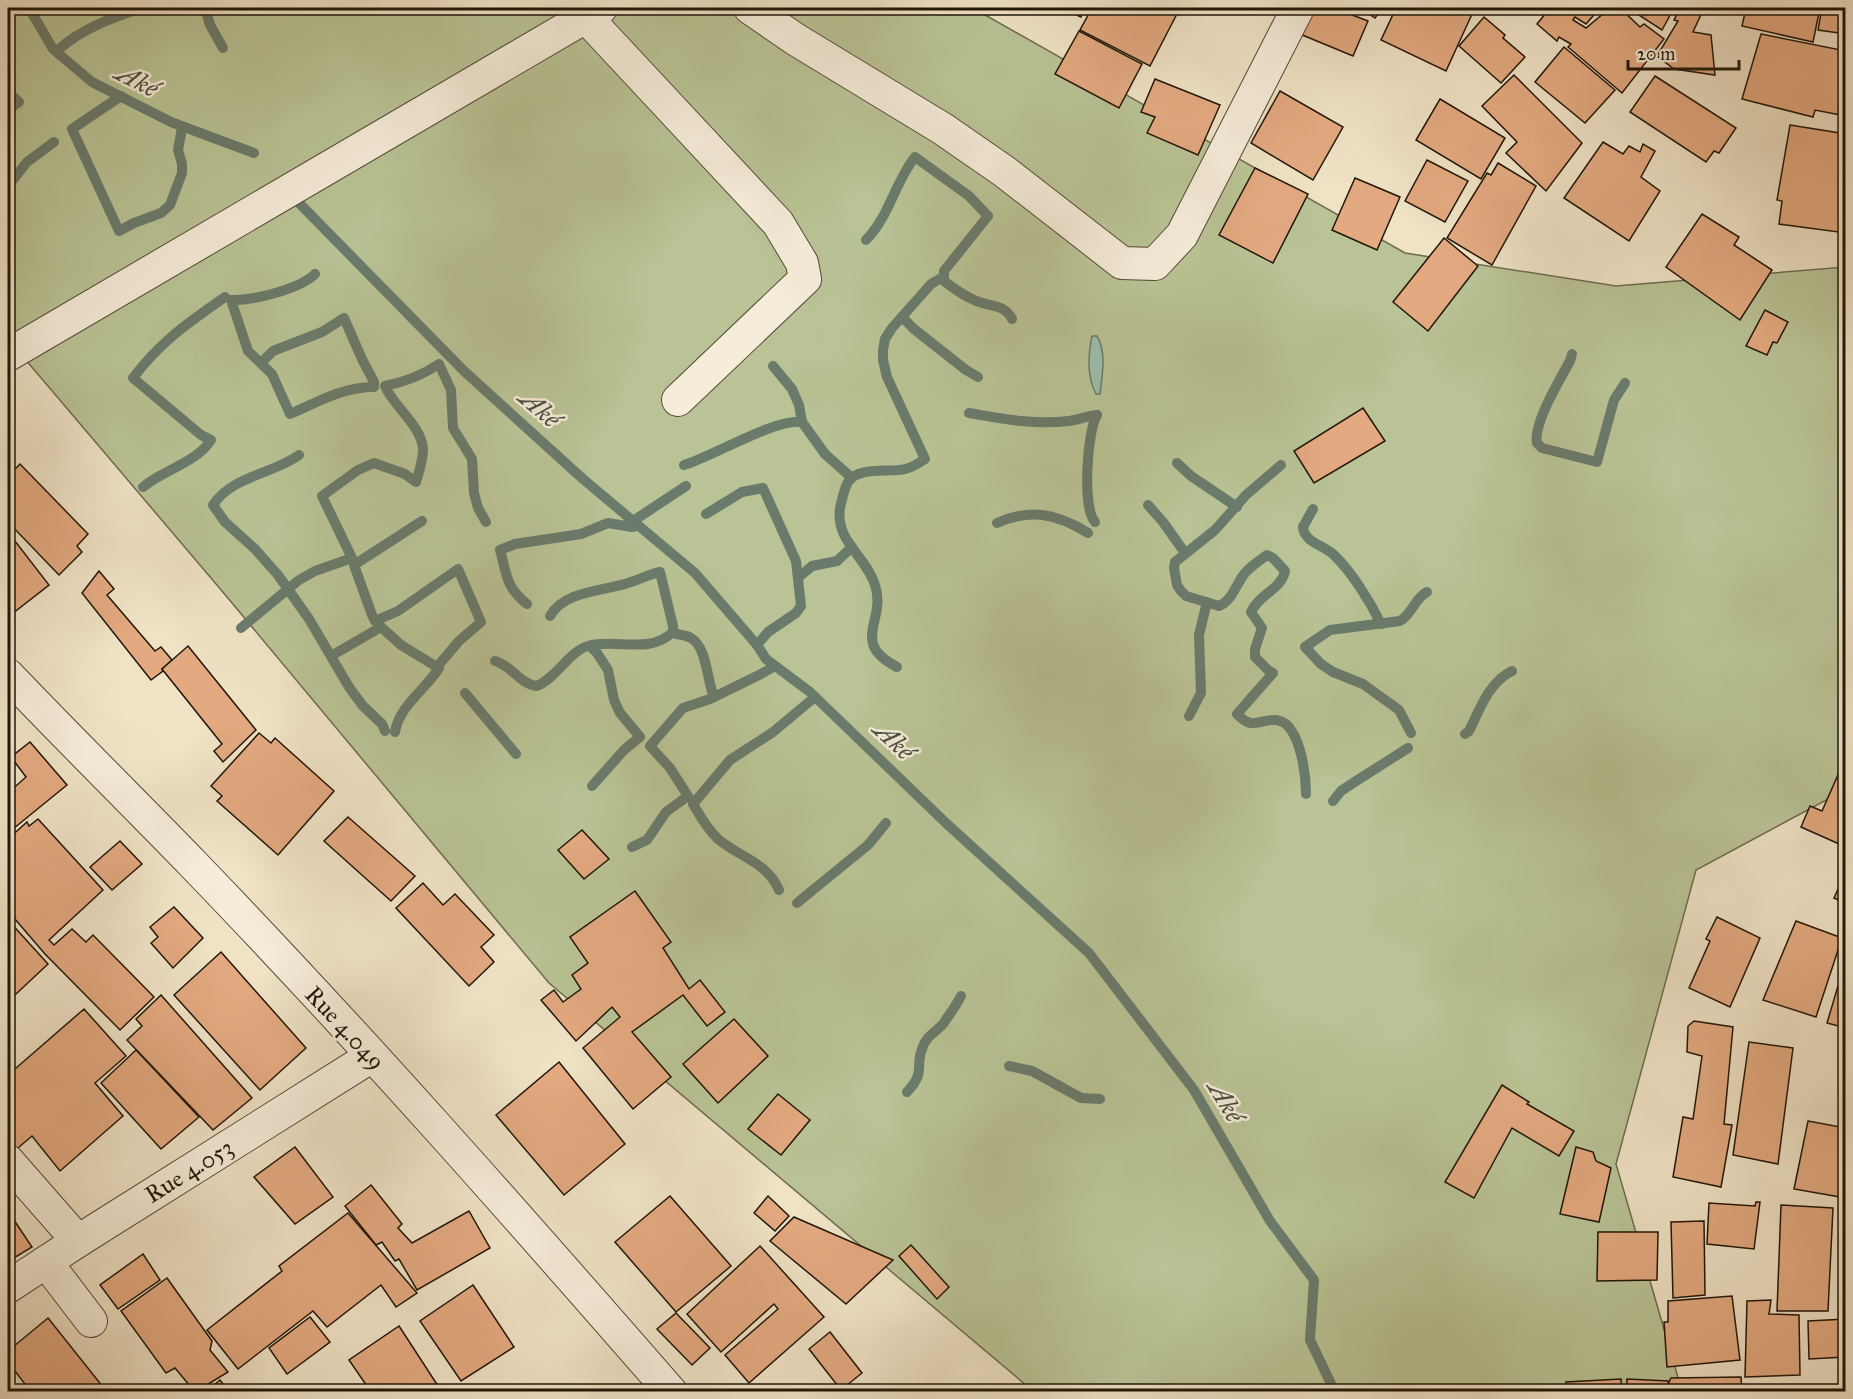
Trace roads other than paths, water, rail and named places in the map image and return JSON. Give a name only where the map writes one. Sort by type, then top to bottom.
[{"type":"street","points":[[750,8],[804,45],[943,129],[1005,172],[1122,263],[1155,264],[1182,235],[1298,8]]},
{"type":"street","points":[[8,355],[593,12],[778,222],[802,263],[805,279],[678,400]]},
{"type":"street","name":"Rue 4.049","points":[[8,675],[193,864],[372,1056],[546,1248],[671,1392]]},
{"type":"street","name":"Rue 4.053","points":[[8,1287],[372,1056]]},
{"type":"street","points":[[8,1161],[78,1241]]},
{"type":"street","points":[[46,1262],[92,1320]]},
{"type":"waterway","name":"Aké","points":[[29,8],[53,49],[92,82],[171,122],[254,153]]},
{"type":"waterway","points":[[59,49],[88,29],[141,8]]},
{"type":"waterway","points":[[205,8],[210,25],[223,48]]},
{"type":"waterway","points":[[8,92],[19,102],[8,110]]},
{"type":"waterway","points":[[121,96],[72,129],[119,231],[161,213],[170,205],[182,173],[178,150],[182,128]]},
{"type":"waterway","points":[[8,186],[27,162],[54,142]]},
{"type":"waterway","points":[[866,240],[881,221],[902,177],[915,157],[969,196],[988,216],[944,271],[944,281],[970,298],[1005,310],[1012,319]]},
{"type":"waterway","name":"Aké","points":[[299,203],[464,371],[583,479],[695,573],[757,645],[766,659],[810,692],[947,824],[1089,953],[1194,1090],[1270,1221],[1314,1280],[1310,1340],[1335,1392]]},
{"type":"waterway","points":[[261,363],[273,351],[322,332],[344,318],[374,382],[374,387],[341,392],[290,414],[272,374],[248,351],[231,300],[275,293],[298,285],[315,274]]},
{"type":"waterway","points":[[897,667],[883,658],[875,649],[872,640],[877,609],[875,585],[842,530],[840,508],[845,488],[853,477],[866,472],[908,468],[925,459],[887,377],[883,350],[885,339],[892,328],[931,284],[943,277]]},
{"type":"waterway","points":[[143,487],[197,455],[211,440],[201,435],[133,378],[165,343],[225,297]]},
{"type":"waterway","points":[[902,317],[914,329],[978,377]]},
{"type":"waterway","points":[[1572,354],[1539,425],[1537,443],[1542,448],[1597,462],[1614,400],[1625,383]]},
{"type":"waterway","points":[[241,628],[299,580],[315,571],[352,558],[322,496],[358,470],[374,463],[405,474],[416,482],[422,458],[422,441],[385,386],[413,378],[439,364],[451,390],[453,428],[472,459],[474,493],[478,508],[486,522]]},
{"type":"waterway","points":[[773,366],[792,389],[799,405],[802,422],[825,454],[852,478]]},
{"type":"waterway","points":[[969,413],[1019,421],[1043,422],[1069,421],[1097,415]]},
{"type":"waterway","points":[[1095,522],[1088,502],[1087,469],[1091,436],[1097,415]]},
{"type":"waterway","points":[[684,465],[776,426],[802,422]]},
{"type":"waterway","points":[[299,455],[242,481],[221,495],[213,505],[225,522],[255,549],[278,575],[309,619],[349,687],[363,706],[382,724],[385,731]]},
{"type":"waterway","points":[[1177,463],[1191,476],[1237,507]]},
{"type":"waterway","points":[[1281,465],[1246,495],[1215,530],[1175,562],[1174,568],[1177,585],[1186,596],[1219,606],[1231,596],[1247,570],[1267,555],[1285,571],[1279,583],[1254,606],[1251,612],[1262,628],[1255,649],[1255,657],[1273,673],[1237,714],[1252,723],[1276,720],[1284,723],[1291,730],[1303,763],[1306,794]]},
{"type":"waterway","points":[[633,521],[686,486]]},
{"type":"waterway","points":[[706,514],[742,492],[763,488],[796,561],[801,606],[796,613],[768,632],[757,645]]},
{"type":"waterway","points":[[1148,505],[1185,553]]},
{"type":"waterway","points":[[1313,509],[1303,527],[1304,532],[1310,540],[1333,554],[1347,569],[1366,596],[1381,624]]},
{"type":"waterway","points":[[997,523],[1009,518],[1044,515],[1066,521],[1088,533]]},
{"type":"waterway","points":[[331,656],[381,627],[401,645],[437,667],[459,641],[481,622],[458,569],[398,611],[375,621],[354,565],[422,521]]},
{"type":"waterway","points":[[527,604],[511,586],[500,550],[515,544],[581,534],[608,523],[637,526]]},
{"type":"waterway","points":[[799,577],[812,566],[837,561],[852,547]]},
{"type":"waterway","points":[[550,616],[556,608],[574,597],[660,572],[673,632]]},
{"type":"waterway","points":[[1411,733],[1399,710],[1363,684],[1333,672],[1321,664],[1305,647],[1330,630],[1400,621],[1427,592]]},
{"type":"waterway","points":[[1189,716],[1201,693],[1199,635],[1207,602]]},
{"type":"waterway","points":[[673,632],[696,642],[706,665],[714,697]]},
{"type":"waterway","points":[[495,661],[506,666],[531,685],[537,686],[551,677],[576,653],[588,646],[654,643],[673,632]]},
{"type":"waterway","points":[[590,646],[608,670],[614,700],[620,713],[640,737],[624,750],[592,786]]},
{"type":"waterway","points":[[632,847],[647,840],[666,812],[688,796],[670,768],[650,746],[683,708],[710,699],[775,666]]},
{"type":"waterway","points":[[395,732],[407,706],[439,668]]},
{"type":"waterway","points":[[1465,734],[1469,731],[1491,689],[1512,671]]},
{"type":"waterway","points":[[465,693],[516,754]]},
{"type":"waterway","points":[[779,890],[760,866],[718,839],[693,804],[730,760],[773,732],[815,697]]},
{"type":"waterway","points":[[1333,801],[1341,791],[1408,748]]},
{"type":"waterway","points":[[797,903],[868,845],[886,823]]},
{"type":"waterway","points":[[907,1092],[918,1074],[923,1045],[943,1024],[961,996]]},
{"type":"waterway","points":[[1009,1066],[1032,1071],[1081,1098],[1100,1099]]}]
